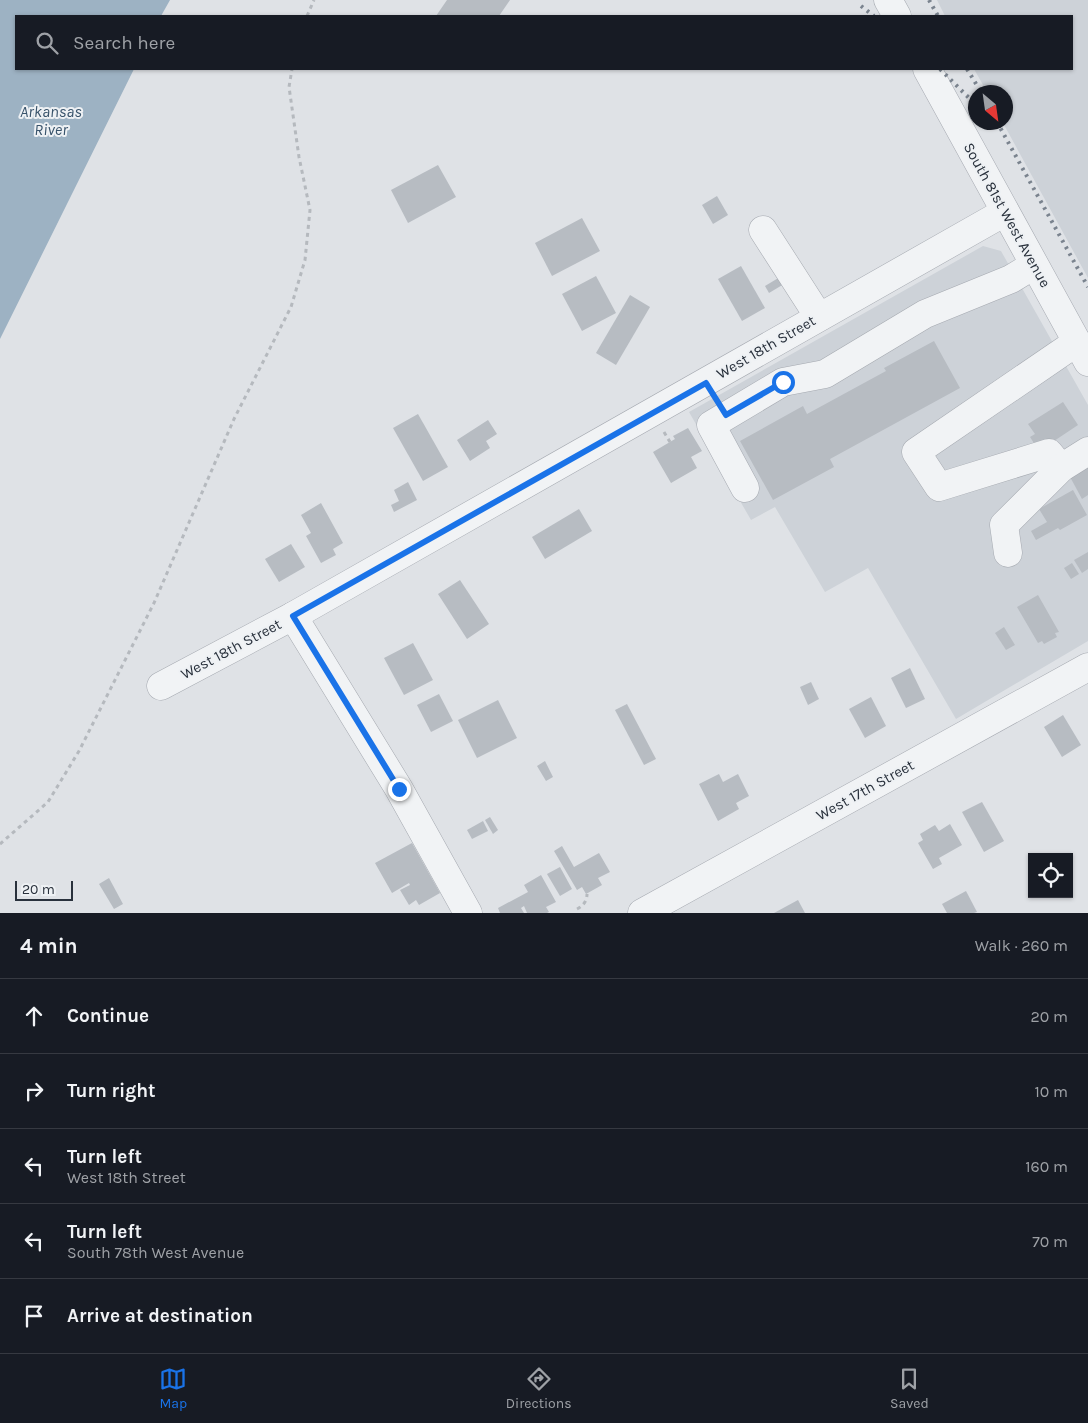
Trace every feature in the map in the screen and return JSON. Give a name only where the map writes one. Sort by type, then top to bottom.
[{"type":"street","points":[[888,0],[896,15]]},
{"type":"street","name":"South 81st West Avenue","points":[[928,70],[1083,352]]},
{"type":"street","name":"West 18th Street","points":[[161,686],[293,616],[1005,212]]},
{"type":"street","points":[[763,230],[818,317]]},
{"type":"street","points":[[745,488],[710,425],[783,382],[825,374],[925,314],[1010,278],[1034,265]]},
{"type":"street","points":[[1060,468],[1049,453],[939,487],[916,452],[1083,352]]},
{"type":"street","points":[[706,383],[726,415]]},
{"type":"street","points":[[1008,553],[1004,525],[1060,468],[1088,451]]},
{"type":"street","points":[[293,616],[399,789],[468,913]]},
{"type":"street","name":"West 17th Street","points":[[642,913],[1088,667]]},
{"type":"path","points":[[307,15],[314,0]]},
{"type":"path","points":[[0,844],[48,802],[79,751],[154,603],[234,419],[290,307],[305,260],[310,210],[299,158],[289,87],[292,70]]},
{"type":"path","points":[[577,909],[587,898],[587,894]]},
{"type":"shaded area","points":[[937,0],[1088,0],[1088,278],[1007,130],[1013,130],[1013,85],[983,85],[975,70],[1073,70],[1073,15],[944,15]]},
{"type":"shaded area","points":[[983,246],[1001,251],[1088,405],[1088,641],[956,719],[868,568],[825,592],[775,507],[751,520],[689,412]]},
{"type":"water","name":"Arkansas River","points":[[0,0],[170,0],[162,15],[15,15],[15,70],[134,70],[0,339]]},
{"type":"building","points":[[447,0],[510,0],[500,15],[437,15]]},
{"type":"building","points":[[438,165],[456,197],[408,223],[391,190]]},
{"type":"building","points":[[717,196],[728,215],[713,224],[702,205]]},
{"type":"building","points":[[582,218],[600,251],[552,276],[535,243]]},
{"type":"building","points":[[741,266],[765,308],[742,321],[718,279]]},
{"type":"building","points":[[596,276],[616,313],[582,331],[562,294]]},
{"type":"building","points":[[780,277],[784,284],[769,293],[765,286]]},
{"type":"building","points":[[630,295],[650,307],[616,365],[596,353]]},
{"type":"building","points":[[934,341],[960,388],[830,459],[834,467],[773,500],[740,441],[803,406],[807,414],[886,371],[884,368]]},
{"type":"building","points":[[1063,402],[1078,425],[1039,451],[1030,437],[1035,434],[1028,424]]},
{"type":"building","points":[[418,414],[448,467],[423,481],[393,428]]},
{"type":"building","points":[[488,420],[497,434],[486,441],[490,448],[470,461],[457,440]]},
{"type":"building","points":[[688,428],[702,451],[691,457],[697,468],[671,483],[653,452],[675,439],[673,436]]},
{"type":"building","points":[[1088,464],[1088,495],[1082,499],[1069,475]]},
{"type":"building","points":[[408,482],[417,500],[394,512],[391,505],[399,501],[394,490]]},
{"type":"building","points":[[1073,490],[1087,515],[1060,530],[1058,528],[1036,540],[1031,531],[1047,522],[1039,509]]},
{"type":"building","points":[[321,503],[343,543],[333,549],[336,555],[321,563],[306,536],[311,533],[301,515]]},
{"type":"building","points":[[579,509],[592,531],[545,559],[532,537]]},
{"type":"building","points":[[291,544],[305,567],[279,582],[265,559]]},
{"type":"building","points":[[1088,552],[1088,569],[1082,573],[1074,560]]},
{"type":"building","points":[[1072,563],[1079,574],[1071,579],[1064,568]]},
{"type":"building","points":[[460,580],[489,624],[467,639],[438,594]]},
{"type":"building","points":[[1038,595],[1059,632],[1055,633],[1057,637],[1044,644],[1042,641],[1038,643],[1017,607]]},
{"type":"building","points":[[1004,627],[1015,645],[1006,650],[995,633]]},
{"type":"building","points":[[413,643],[433,680],[404,695],[384,658]]},
{"type":"building","points":[[910,668],[925,699],[906,708],[891,678]]},
{"type":"building","points":[[811,682],[819,699],[808,705],[800,687]]},
{"type":"building","points":[[439,694],[453,721],[431,732],[417,705]]},
{"type":"building","points":[[871,697],[886,726],[865,738],[849,709]]},
{"type":"building","points":[[498,700],[517,738],[477,758],[458,720]]},
{"type":"building","points":[[627,704],[656,759],[644,765],[615,710]]},
{"type":"building","points":[[1063,715],[1081,745],[1062,757],[1044,727]]},
{"type":"building","points":[[545,761],[553,777],[546,781],[537,766]]},
{"type":"building","points":[[719,774],[723,782],[738,774],[749,796],[736,803],[739,809],[718,821],[699,784]]},
{"type":"building","points":[[982,802],[1004,841],[984,852],[962,812]]},
{"type":"building","points":[[490,817],[498,830],[493,834],[485,820]]},
{"type":"building","points":[[483,821],[488,831],[472,839],[467,830]]},
{"type":"building","points":[[950,824],[962,845],[939,858],[942,864],[933,869],[918,843],[923,840],[920,834],[935,825],[939,831]]},
{"type":"building","points":[[412,843],[440,893],[419,905],[416,900],[409,905],[400,890],[410,885],[409,883],[392,893],[375,863]]},
{"type":"building","points":[[562,846],[574,867],[599,853],[610,872],[598,878],[602,885],[586,894],[582,887],[577,890],[554,851]]},
{"type":"building","points":[[560,867],[572,889],[560,896],[547,874]]},
{"type":"building","points":[[541,875],[556,902],[546,907],[549,912],[527,913],[524,906],[521,908],[524,913],[500,913],[498,908],[528,892],[524,885]]},
{"type":"building","points":[[109,878],[123,904],[114,909],[99,884]]},
{"type":"building","points":[[966,891],[977,912],[947,913],[942,904]]},
{"type":"building","points":[[798,900],[805,913],[774,913]]},
{"type":"railway","points":[[929,0],[937,15]]},
{"type":"railway","points":[[861,6],[873,15]]},
{"type":"railway","points":[[941,70],[968,97]]},
{"type":"railway","points":[[968,70],[977,85]]},
{"type":"railway","points":[[1001,130],[1088,287]]},
{"type":"route","points":[[399,789],[293,616],[706,383],[726,415],[783,382]]}]
